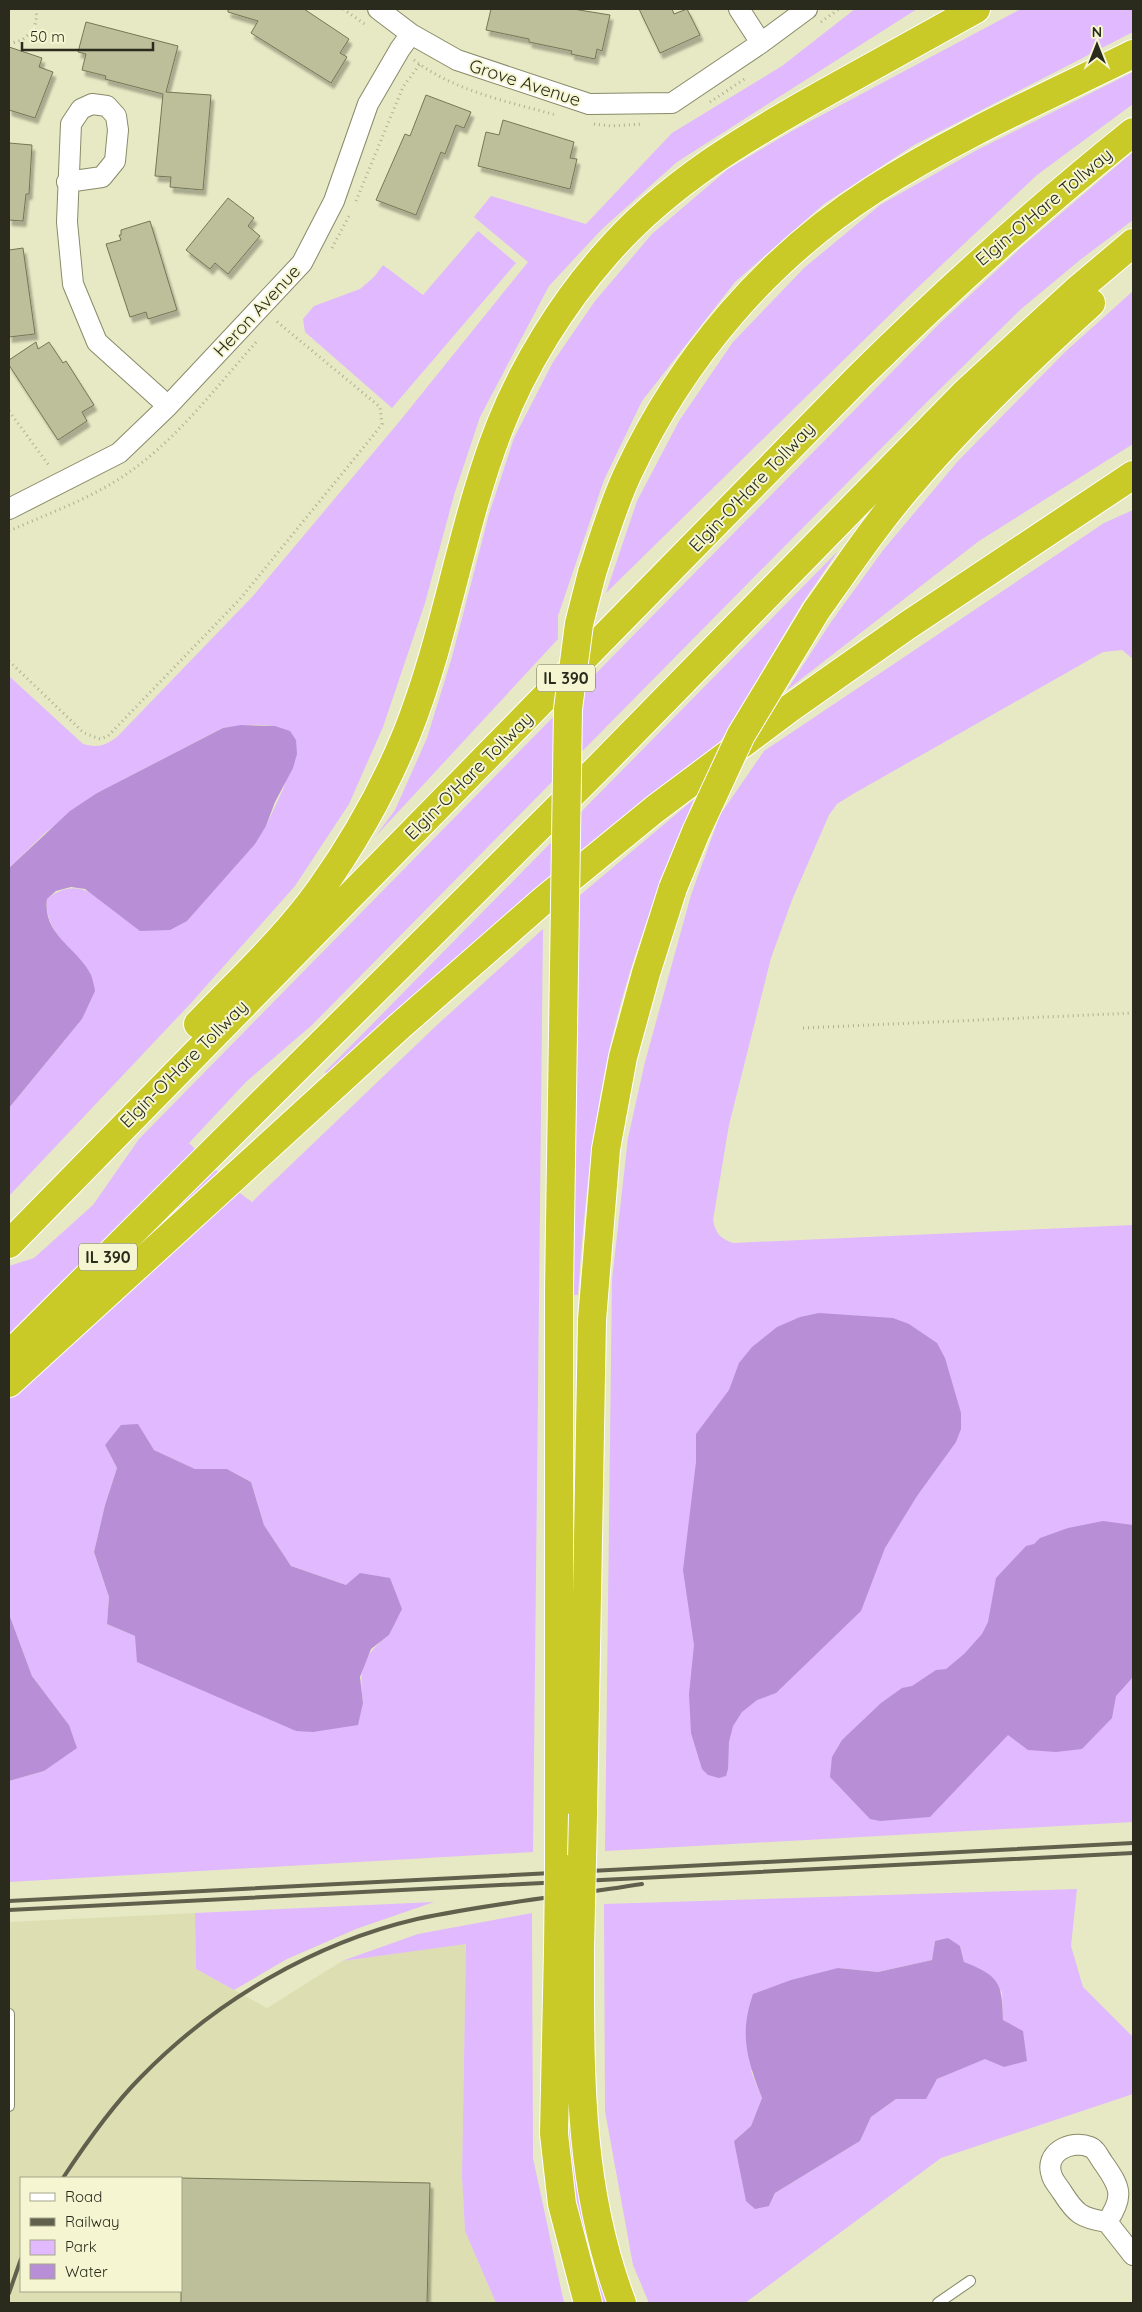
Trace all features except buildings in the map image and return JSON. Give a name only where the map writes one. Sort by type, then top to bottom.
[{"type":"highway","points":[[68,1181],[88,1141],[274,943],[318,892],[347,849],[378,793],[413,717],[425,682],[487,464],[500,426],[536,354],[570,299],[605,255],[642,217],[707,163],[757,132],[976,9]]},
{"type":"highway","points":[[571,1814],[560,1290],[568,709],[579,624],[592,573],[624,483],[650,429],[707,342],[758,283],[818,230],[873,190],[954,143],[1133,54]]},
{"type":"highway","name":"Elgin-O'Hare Tollway","points":[[11,1241],[922,314],[1060,191],[1133,132]]},
{"type":"highway","name":"IL 390","points":[[9,1355],[596,770],[965,394],[1069,297],[1133,243]]},
{"type":"highway","points":[[588,2303],[562,2204],[554,2134],[569,1950],[571,1814],[592,1320],[606,1149],[622,1057],[673,888],[741,735],[816,611],[878,523],[932,461],[1020,368],[1133,266]]},
{"type":"highway","points":[[9,1383],[401,1025],[545,899],[655,809],[790,708],[1133,475]]},
{"type":"highway","points":[[569,1950],[580,2065],[584,2134],[599,2225],[622,2303]]},
{"type":"street","name":"Grove Avenue","points":[[378,9],[411,34],[457,60],[589,104],[672,103],[761,43],[807,9]]},
{"type":"street","points":[[739,9],[761,43]]},
{"type":"street","name":"Heron Avenue","points":[[9,509],[119,453],[168,406],[302,263],[334,201],[368,104],[400,49],[411,34]]},
{"type":"street","points":[[67,182],[67,222],[73,284],[97,342],[168,406]]},
{"type":"street","points":[[1107,2222],[1133,2255]]},
{"type":"lane","points":[[9,2014],[9,2106]]},
{"type":"lane","points":[[938,2303],[970,2281]]},
{"type":"path","points":[[9,44],[22,40],[34,30],[37,16],[35,9]]},
{"type":"path","points":[[9,662],[84,733],[100,739],[108,736],[240,600],[376,432],[382,424],[380,407],[275,320]]},
{"type":"path","points":[[9,411],[50,466]]},
{"type":"path","points":[[803,1028],[1133,1013]]},
{"type":"shaded area","points":[[195,1913],[196,1969],[267,2008],[342,1961],[466,1943],[462,2176],[465,2231],[496,2303],[9,2303],[9,1922]]},
{"type":"green space","points":[[855,9],[917,9],[677,162],[602,229],[549,286],[480,417],[454,495],[425,603],[383,727],[349,804],[295,886],[191,1003],[9,1196],[9,1108],[82,1019],[90,974],[54,930],[47,910],[47,899],[53,894],[66,889],[85,890],[98,897],[187,921],[266,826],[284,787],[296,740],[290,733],[273,726],[253,725],[223,728],[97,793],[45,833],[9,868],[9,676],[83,744],[101,745],[117,737],[253,596],[399,422],[528,262],[474,217],[491,196],[586,224],[672,133],[782,66]]},
{"type":"green space","points":[[1021,9],[1133,9],[1133,32],[914,145],[824,204],[735,282],[642,401],[604,480],[558,616],[558,639],[375,837],[395,810],[427,738],[452,657],[489,514],[514,438],[553,362],[595,301],[652,234],[728,169],[792,131]]},
{"type":"green space","points":[[1133,72],[1133,104],[1037,175],[912,293],[606,593],[637,501],[679,421],[733,342],[804,268],[880,205],[977,150]]},
{"type":"green space","points":[[1133,152],[1133,220],[1080,260],[1020,310],[312,1025],[246,1082],[189,1143],[237,1191],[252,1202],[437,1025],[543,929],[533,1852],[9,1882],[9,1781],[44,1771],[69,1725],[32,1676],[9,1614],[9,1266],[34,1258],[93,1205],[139,1139],[940,323],[1025,244]],"holes":[[[137,1424],[154,1450],[195,1469],[227,1469],[251,1482],[264,1525],[291,1566],[346,1585],[389,1635],[373,1650],[364,1664],[361,1681],[363,1703],[296,1731],[135,1636],[107,1624],[109,1597],[94,1552],[105,1505],[117,1468],[105,1445]]]},
{"type":"green space","points":[[478,231],[516,263],[392,408],[305,332],[303,319],[314,306],[360,289],[374,277],[383,265],[423,295]]},
{"type":"green space","points":[[1133,291],[1133,444],[979,541],[787,690],[831,622],[884,549],[958,461],[1065,352]]},
{"type":"green space","points":[[1133,510],[1133,659],[1122,650],[1103,652],[853,794],[837,804],[829,815],[792,900],[771,958],[729,1125],[713,1220],[719,1235],[733,1243],[1133,1225],[1133,1822],[605,1851],[612,1280],[628,1138],[645,1062],[691,895],[720,815],[764,751],[1104,523]]},
{"type":"green space","points":[[838,551],[803,602],[719,744],[328,1076],[325,1072]]},
{"type":"green space","points":[[694,799],[646,923],[629,974],[613,1035],[592,1146],[578,1295],[571,1295],[579,896]]},
{"type":"green space","points":[[1077,1889],[1071,1946],[1083,1987],[1133,2037],[1133,2094],[941,2158],[745,2303],[649,2303],[633,2265],[605,2111],[604,1904]],"holes":[[[935,1941],[960,1946],[964,1962],[1002,1992],[1004,2067],[985,2058],[937,2079],[925,2098],[896,2099],[871,2117],[860,2141],[775,2193],[769,2206],[734,2141],[751,2126],[762,2098],[751,2071],[838,1968],[878,1972],[932,1960]]]},
{"type":"green space","points":[[434,1902],[356,1929],[287,1959],[234,1990],[196,1969],[195,1913]]},
{"type":"green space","points":[[532,1913],[533,2158],[564,2303],[496,2303],[465,2231],[462,2176],[466,1944],[342,1961],[418,1934]]},
{"type":"green space","points":[[569,2014],[609,2303],[599,2303],[573,2201],[565,2119]]},
{"type":"water","points":[[241,725],[275,726],[290,731],[296,740],[297,754],[293,768],[275,802],[266,826],[255,844],[187,921],[170,930],[140,931],[85,889],[71,887],[56,891],[47,899],[47,912],[50,922],[91,975],[95,991],[82,1019],[9,1108],[9,868],[70,811],[97,793],[223,728]]},
{"type":"water","points":[[819,1313],[893,1318],[909,1324],[937,1343],[945,1358],[961,1413],[961,1429],[956,1442],[917,1496],[885,1548],[861,1611],[776,1693],[757,1700],[742,1712],[733,1726],[729,1742],[726,1776],[719,1778],[708,1775],[702,1769],[691,1733],[689,1694],[694,1645],[683,1570],[696,1462],[696,1434],[729,1390],[739,1363],[752,1347],[777,1327],[800,1317]]},
{"type":"water","points":[[138,1424],[154,1450],[195,1469],[227,1469],[251,1482],[264,1525],[291,1566],[346,1585],[360,1573],[390,1578],[402,1609],[389,1635],[371,1649],[360,1677],[363,1703],[358,1725],[313,1732],[296,1731],[137,1662],[135,1636],[107,1624],[109,1597],[94,1552],[105,1505],[117,1468],[105,1445],[121,1425]]},
{"type":"water","points":[[1103,1521],[1133,1525],[1133,1677],[1116,1696],[1112,1718],[1082,1749],[1056,1752],[1028,1750],[1008,1735],[930,1817],[880,1821],[870,1819],[830,1777],[832,1757],[842,1740],[881,1703],[902,1688],[912,1686],[936,1670],[946,1669],[964,1654],[982,1634],[988,1622],[996,1578],[1026,1546],[1034,1544],[1040,1538],[1068,1528]]},
{"type":"water","points":[[9,1614],[32,1676],[69,1725],[77,1748],[44,1771],[9,1781]]},
{"type":"water","points":[[948,1938],[960,1946],[964,1962],[985,1972],[997,1982],[1002,1997],[1003,2020],[1023,2031],[1027,2061],[1004,2067],[985,2059],[937,2079],[926,2099],[896,2099],[871,2117],[860,2141],[775,2193],[769,2206],[755,2209],[746,2201],[734,2141],[751,2126],[762,2098],[752,2071],[747,2047],[746,2022],[753,1994],[791,1980],[838,1968],[878,1972],[932,1960],[935,1941]]},
{"type":"railway","points":[[9,1901],[1133,1843]]},
{"type":"railway","points":[[9,1910],[1133,1853]]},
{"type":"railway","points":[[64,2177],[109,2113],[141,2077],[170,2049],[234,2000],[304,1960],[341,1943],[417,1919],[501,1904],[642,1884]]},
{"type":"railway","points":[[9,2293],[20,2262]]}]
